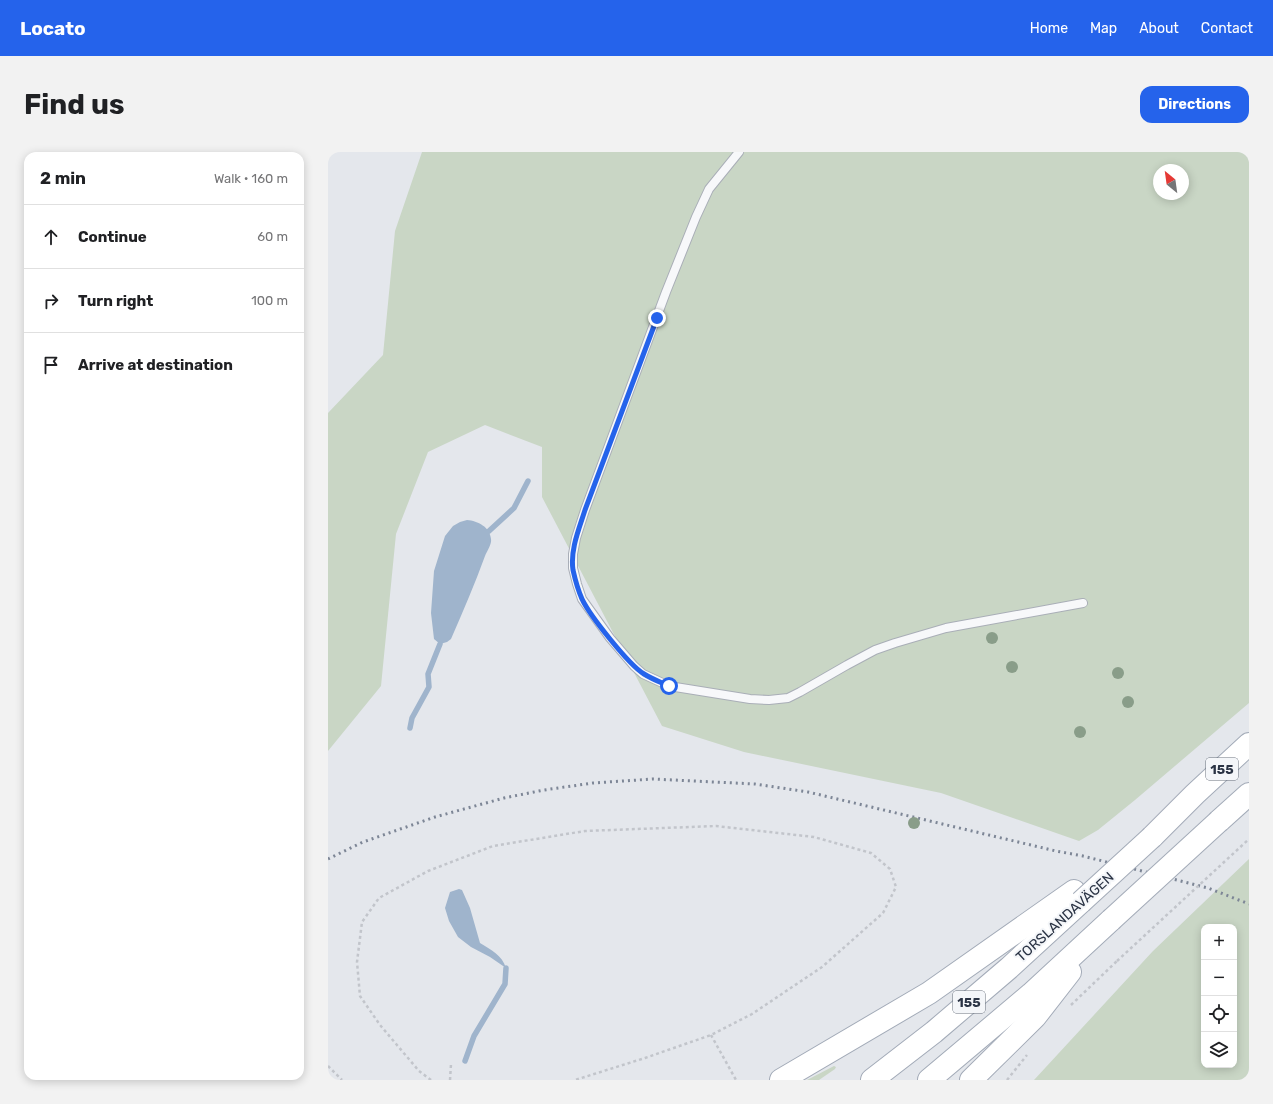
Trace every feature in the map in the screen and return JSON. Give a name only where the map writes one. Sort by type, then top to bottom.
[{"type":"main road","name":"TORSLANDAVÄGEN","points":[[872,1080],[946,1022],[1009,968],[1078,897],[1152,837],[1195,794],[1249,744]]},
{"type":"main road","name":"155","points":[[929,1080],[1031,994],[1249,794]]},
{"type":"main road","points":[[781,1080],[929,993],[1078,897]]},
{"type":"main road","points":[[971,1080],[1035,1017],[1111,920]]},
{"type":"lane","points":[[739,152],[710,189],[693,224],[666,292],[576,538],[573,554],[573,568],[576,584],[582,599],[610,638],[634,666],[643,674],[669,686],[750,699],[769,700],[788,698],[847,664],[875,650],[922,635],[946,628],[1083,603]]},
{"type":"path","points":[[431,1080],[419,1071],[380,1025],[360,996],[357,962],[362,922],[379,898],[428,871],[466,855],[493,846],[586,831],[716,826],[814,837],[871,853],[890,869],[896,887],[883,914],[822,967],[752,1014],[711,1035],[575,1080]]},
{"type":"path","points":[[1117,961],[1249,839]]},
{"type":"path","points":[[711,1035],[736,1080]]},
{"type":"path","points":[[450,1080],[451,1064]]},
{"type":"path","points":[[328,1066],[342,1080]]},
{"type":"green space","points":[[422,152],[1249,152],[1249,703],[1135,800],[1098,830],[1079,841],[941,793],[744,752],[662,726],[542,497],[542,447],[485,425],[428,452],[396,534],[381,686],[328,751],[328,413],[383,355],[395,231]]},
{"type":"green space","points":[[1249,859],[1249,1080],[1034,1080],[1153,951]]},
{"type":"green space","points":[[834,1066],[836,1067],[835,1069],[819,1080],[807,1080]]},
{"type":"water","points":[[467,520],[483,525],[490,535],[491,543],[451,639],[440,644],[434,639],[431,613],[434,571],[445,536],[453,526]]},
{"type":"water","points":[[459,889],[462,890],[470,908],[480,943],[499,956],[506,968],[490,957],[471,947],[458,937],[449,921],[445,908],[450,892]]},
{"type":"waterway","points":[[489,531],[514,508],[528,481]]},
{"type":"waterway","points":[[410,728],[412,718],[429,687],[428,674],[440,644]]},
{"type":"waterway","points":[[465,1061],[474,1036],[505,984],[506,968]]},
{"type":"railway","points":[[328,859],[363,842],[435,817],[504,798],[544,790],[593,783],[653,779],[755,784],[808,792],[1056,851],[1083,856],[1208,888],[1249,904]]},
{"type":"route","points":[[657,318],[585,510],[576,538],[573,554],[573,568],[576,584],[582,599],[610,638],[634,666],[643,674],[669,686]]}]
